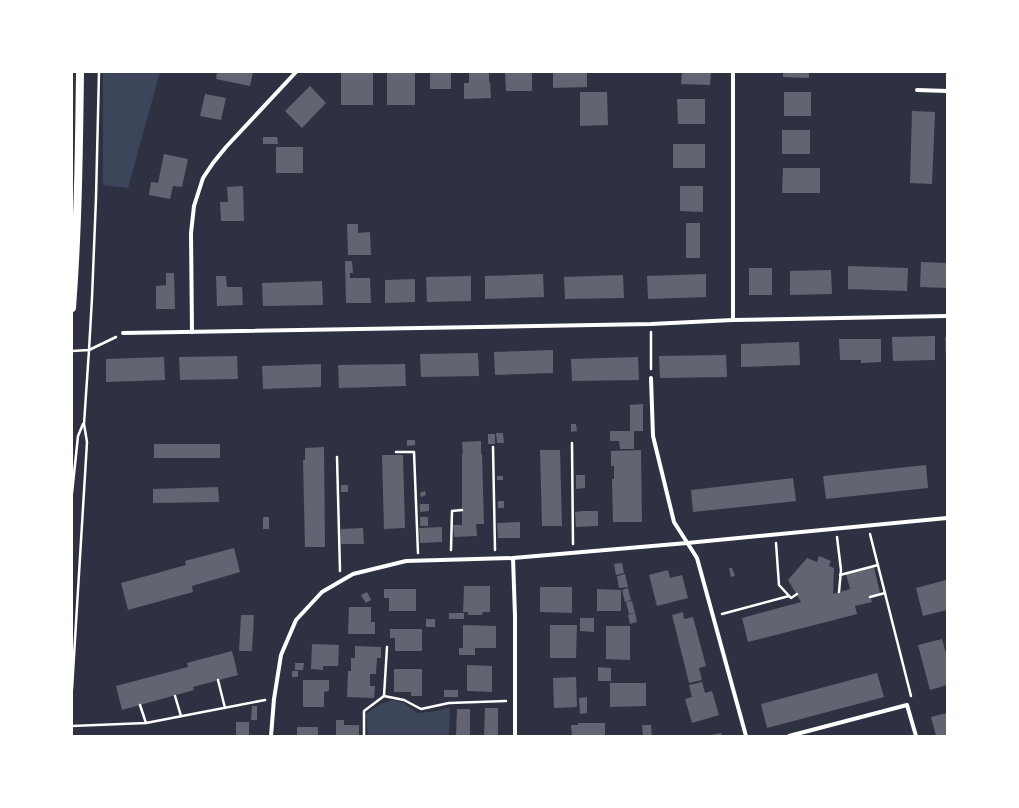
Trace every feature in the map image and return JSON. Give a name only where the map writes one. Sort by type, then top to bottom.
[{"type":"main road","points":[[72,308],[76,260],[80,72]]},
{"type":"street","points":[[192,332],[191,233],[194,206],[203,178],[226,147],[296,72]]},
{"type":"street","points":[[733,72],[733,320]]},
{"type":"street","points":[[917,90],[947,91]]},
{"type":"street","points":[[123,333],[651,324],[733,320],[947,316]]},
{"type":"street","points":[[651,378],[653,436],[674,522],[698,558],[746,736]]},
{"type":"street","points":[[271,736],[274,699],[281,655],[296,620],[322,592],[352,574],[406,561],[514,558],[947,518]]},
{"type":"street","points":[[514,558],[515,736]]},
{"type":"street","points":[[789,736],[907,705],[916,736]]},
{"type":"path","points":[[72,689],[87,442],[84,424],[90,350],[99,72]]},
{"type":"path","points":[[651,324],[651,378]]},
{"type":"path","points":[[72,351],[90,350],[123,333]]},
{"type":"path","points":[[72,493],[78,436],[84,424]]},
{"type":"path","points":[[572,443],[573,552]]},
{"type":"path","points":[[493,447],[495,558]]},
{"type":"path","points":[[396,452],[414,452],[418,560]]},
{"type":"path","points":[[338,457],[340,582]]},
{"type":"path","points":[[451,559],[452,511],[462,510]]},
{"type":"path","points":[[868,526],[911,698],[907,705]]},
{"type":"path","points":[[836,529],[841,570],[839,592]]},
{"type":"path","points":[[775,534],[779,585],[789,596]]},
{"type":"path","points":[[840,575],[878,565]]},
{"type":"path","points":[[870,597],[885,593]]},
{"type":"path","points":[[713,616],[789,596],[791,598],[797,594]]},
{"type":"path","points":[[384,696],[386,647]]},
{"type":"path","points":[[218,680],[225,708]]},
{"type":"path","points":[[175,696],[181,716]]},
{"type":"path","points":[[364,736],[364,711],[384,696],[404,700],[421,709],[449,703],[515,700]]},
{"type":"path","points":[[72,726],[146,723],[274,699]]},
{"type":"path","points":[[140,705],[146,723]]},
{"type":"shaded area","points":[[103,72],[160,72],[128,188],[103,185]]},
{"type":"shaded area","points":[[395,700],[404,703],[417,713],[437,711],[450,707],[449,736],[368,736],[366,714],[383,703]]},
{"type":"building","points":[[217,72],[253,72],[250,86],[216,79]]},
{"type":"building","points":[[341,72],[373,72],[373,105],[341,105]]},
{"type":"building","points":[[387,72],[415,72],[415,105],[387,105]]},
{"type":"building","points":[[430,72],[451,72],[451,89],[430,89]]},
{"type":"building","points":[[469,72],[489,72],[491,98],[464,99],[464,83],[469,83]]},
{"type":"building","points":[[505,72],[532,72],[532,91],[506,91]]},
{"type":"building","points":[[553,72],[587,72],[587,87],[553,88]]},
{"type":"building","points":[[682,72],[711,72],[710,85],[681,84]]},
{"type":"building","points":[[783,72],[809,72],[809,78],[783,77]]},
{"type":"building","points":[[310,86],[326,103],[302,128],[285,111]]},
{"type":"building","points":[[580,92],[607,92],[608,125],[580,126]]},
{"type":"building","points":[[784,92],[811,92],[811,116],[784,116]]},
{"type":"building","points":[[205,94],[226,98],[221,120],[200,116]]},
{"type":"building","points":[[677,99],[705,99],[705,124],[678,124]]},
{"type":"building","points":[[912,111],[935,112],[932,184],[910,183]]},
{"type":"building","points":[[782,130],[810,130],[810,154],[782,154]]},
{"type":"building","points":[[263,137],[277,137],[278,144],[263,144]]},
{"type":"building","points":[[673,144],[705,144],[705,168],[673,168]]},
{"type":"building","points":[[276,147],[303,147],[303,173],[276,173]]},
{"type":"building","points":[[164,154],[188,159],[182,187],[173,186],[170,199],[149,195],[151,182],[158,183]]},
{"type":"building","points":[[783,168],[820,168],[820,193],[782,193]]},
{"type":"building","points":[[243,186],[244,221],[221,221],[220,202],[228,202],[227,187]]},
{"type":"building","points":[[680,186],[703,186],[703,212],[680,211]]},
{"type":"building","points":[[686,223],[700,223],[700,258],[686,258]]},
{"type":"building","points":[[347,224],[358,224],[358,233],[370,232],[371,255],[348,255]]},
{"type":"building","points":[[345,261],[352,261],[353,273],[350,273],[350,278],[370,278],[371,303],[346,303]]},
{"type":"building","points":[[921,262],[947,263],[947,288],[920,287]]},
{"type":"building","points":[[848,266],[908,268],[907,291],[848,289]]},
{"type":"building","points":[[749,268],[772,268],[772,295],[749,295]]},
{"type":"building","points":[[831,270],[832,294],[790,295],[790,271]]},
{"type":"building","points":[[166,273],[174,273],[175,309],[156,309],[156,286],[166,285]]},
{"type":"building","points":[[543,274],[544,297],[485,299],[485,276]]},
{"type":"building","points":[[706,274],[706,297],[648,299],[647,276]]},
{"type":"building","points":[[623,275],[624,298],[565,299],[564,277]]},
{"type":"building","points":[[216,276],[226,276],[227,287],[242,287],[243,305],[217,306]]},
{"type":"building","points":[[471,276],[471,301],[427,302],[426,277]]},
{"type":"building","points":[[415,279],[415,302],[385,303],[385,280]]},
{"type":"building","points":[[322,281],[323,305],[263,306],[262,283]]},
{"type":"building","points":[[935,336],[935,360],[893,361],[892,337]]},
{"type":"building","points":[[945,337],[947,337],[947,359],[946,359]]},
{"type":"building","points":[[839,339],[881,339],[881,362],[861,363],[861,360],[840,360]]},
{"type":"building","points":[[799,342],[800,365],[741,367],[741,344]]},
{"type":"building","points":[[553,350],[553,373],[495,375],[494,352]]},
{"type":"building","points":[[478,353],[479,376],[421,377],[420,354]]},
{"type":"building","points":[[726,355],[727,377],[660,378],[659,356]]},
{"type":"building","points":[[237,356],[238,379],[180,380],[179,357]]},
{"type":"building","points":[[164,357],[165,380],[106,382],[106,359]]},
{"type":"building","points":[[638,357],[639,380],[572,381],[571,359]]},
{"type":"building","points":[[321,364],[321,387],[263,389],[262,366]]},
{"type":"building","points":[[405,364],[406,386],[339,388],[338,365]]},
{"type":"building","points":[[643,404],[643,431],[634,431],[634,449],[620,449],[619,441],[610,441],[610,431],[630,431],[630,405]]},
{"type":"building","points":[[571,424],[576,424],[577,431],[571,432]]},
{"type":"building","points":[[496,433],[503,433],[504,443],[497,443]]},
{"type":"building","points":[[488,434],[495,434],[495,444],[488,444]]},
{"type":"building","points":[[407,440],[415,440],[415,445],[407,446]]},
{"type":"building","points":[[481,441],[484,524],[476,524],[477,536],[454,537],[453,525],[462,525],[462,442]]},
{"type":"building","points":[[154,444],[220,444],[220,458],[154,458]]},
{"type":"building","points":[[324,447],[325,547],[305,547],[303,460],[305,460],[305,448]]},
{"type":"building","points":[[540,450],[560,450],[562,526],[542,526]]},
{"type":"building","points":[[641,450],[642,522],[613,522],[612,479],[614,479],[614,466],[611,466],[611,451]]},
{"type":"building","points":[[382,455],[403,455],[405,528],[384,529]]},
{"type":"building","points":[[926,465],[928,488],[826,499],[823,476]]},
{"type":"building","points":[[576,475],[585,475],[585,488],[576,489]]},
{"type":"building","points":[[497,476],[503,476],[503,480],[497,480]]},
{"type":"building","points":[[793,478],[796,501],[693,512],[691,490]]},
{"type":"building","points":[[341,485],[348,485],[348,492],[341,492]]},
{"type":"building","points":[[218,487],[219,502],[153,503],[153,489]]},
{"type":"building","points":[[425,491],[426,495],[421,497],[420,493]]},
{"type":"building","points":[[498,501],[504,501],[504,508],[498,508]]},
{"type":"building","points":[[420,504],[429,504],[429,511],[420,512]]},
{"type":"building","points":[[598,511],[598,526],[576,527],[575,512]]},
{"type":"building","points":[[263,517],[269,517],[269,529],[263,529]]},
{"type":"building","points":[[420,517],[428,517],[428,526],[420,526]]},
{"type":"building","points":[[520,522],[520,538],[498,538],[497,523]]},
{"type":"building","points":[[442,527],[442,542],[420,543],[419,528]]},
{"type":"building","points":[[363,528],[364,544],[341,544],[341,529]]},
{"type":"building","points":[[234,548],[240,572],[192,586],[193,592],[128,610],[121,583],[186,565],[185,561]]},
{"type":"building","points":[[819,556],[831,561],[829,566],[834,568],[833,594],[850,589],[846,574],[874,567],[880,593],[870,596],[872,602],[855,606],[857,614],[748,642],[742,618],[801,602],[788,580],[807,558],[817,562]]},
{"type":"building","points":[[622,563],[624,573],[616,575],[614,564]]},
{"type":"building","points":[[729,568],[732,568],[735,576],[731,577]]},
{"type":"building","points":[[668,570],[670,578],[682,575],[688,598],[657,606],[649,575]]},
{"type":"building","points":[[625,574],[628,587],[619,588],[617,576]]},
{"type":"building","points":[[946,580],[947,610],[923,616],[916,588]]},
{"type":"building","points":[[464,586],[490,586],[490,612],[483,612],[482,615],[468,615],[468,612],[463,612]]},
{"type":"building","points":[[540,587],[572,587],[572,613],[540,612]]},
{"type":"building","points":[[628,588],[631,600],[625,602],[622,590]]},
{"type":"building","points":[[384,589],[416,589],[416,611],[389,611],[389,598],[384,598]]},
{"type":"building","points":[[597,589],[621,590],[621,611],[597,611]]},
{"type":"building","points":[[367,592],[371,600],[366,603],[361,595]]},
{"type":"building","points":[[632,601],[635,613],[629,614],[626,602]]},
{"type":"building","points":[[349,607],[371,607],[371,622],[375,622],[375,634],[348,634]]},
{"type":"building","points":[[683,612],[684,619],[693,617],[706,666],[699,668],[702,680],[689,683],[672,615]]},
{"type":"building","points":[[449,613],[464,613],[464,619],[449,619]]},
{"type":"building","points":[[635,613],[637,622],[630,624],[628,615]]},
{"type":"building","points":[[241,615],[254,615],[252,651],[239,651]]},
{"type":"building","points":[[580,618],[594,618],[594,632],[580,631]]},
{"type":"building","points":[[426,619],[435,619],[435,627],[426,627]]},
{"type":"building","points":[[463,625],[496,626],[496,648],[475,648],[475,655],[459,655],[459,648],[463,648]]},
{"type":"building","points":[[550,625],[577,625],[576,658],[550,658]]},
{"type":"building","points":[[606,626],[630,626],[630,660],[606,659]]},
{"type":"building","points":[[390,629],[422,629],[422,651],[395,651],[395,638],[390,638]]},
{"type":"building","points":[[942,639],[947,657],[947,685],[930,690],[918,645]]},
{"type":"building","points":[[312,644],[339,645],[338,666],[323,666],[323,670],[311,669]]},
{"type":"building","points":[[355,646],[381,647],[381,658],[377,658],[376,674],[370,674],[370,686],[375,686],[374,698],[347,697],[348,671],[351,671],[351,658],[355,658]]},
{"type":"building","points":[[232,651],[238,675],[193,687],[194,690],[122,710],[116,686],[188,667],[187,663]]},
{"type":"building","points":[[295,663],[304,663],[303,670],[295,670]]},
{"type":"building","points":[[467,665],[492,666],[492,692],[467,691]]},
{"type":"building","points":[[598,667],[611,668],[611,681],[598,681]]},
{"type":"building","points":[[394,669],[422,669],[422,696],[411,696],[411,692],[394,692]]},
{"type":"building","points":[[292,671],[298,671],[298,677],[292,677]]},
{"type":"building","points":[[877,673],[884,697],[767,728],[761,704]]},
{"type":"building","points":[[576,677],[577,707],[554,708],[553,678]]},
{"type":"building","points":[[303,680],[329,680],[329,691],[324,692],[324,707],[303,707]]},
{"type":"building","points":[[702,682],[705,693],[712,691],[719,715],[692,723],[685,699],[692,697],[689,685]]},
{"type":"building","points":[[610,683],[646,683],[646,706],[610,707]]},
{"type":"building","points":[[444,690],[458,690],[458,697],[444,697]]},
{"type":"building","points":[[587,697],[587,713],[580,714],[579,698]]},
{"type":"building","points":[[252,706],[257,706],[257,720],[251,720]]},
{"type":"building","points":[[485,708],[498,708],[498,736],[484,736]]},
{"type":"building","points":[[457,709],[470,709],[470,736],[456,736]]},
{"type":"building","points":[[947,713],[947,736],[936,736],[931,717]]},
{"type":"building","points":[[336,720],[344,720],[344,725],[359,725],[359,736],[336,736]]},
{"type":"building","points":[[236,722],[249,722],[249,736],[236,736]]},
{"type":"building","points":[[578,723],[605,723],[605,736],[572,736],[571,725],[578,725]]},
{"type":"building","points":[[642,725],[651,725],[652,736],[643,736]]},
{"type":"building","points":[[297,727],[318,727],[318,736],[297,736]]},
{"type":"building","points":[[721,733],[722,736],[711,736],[711,735]]}]
